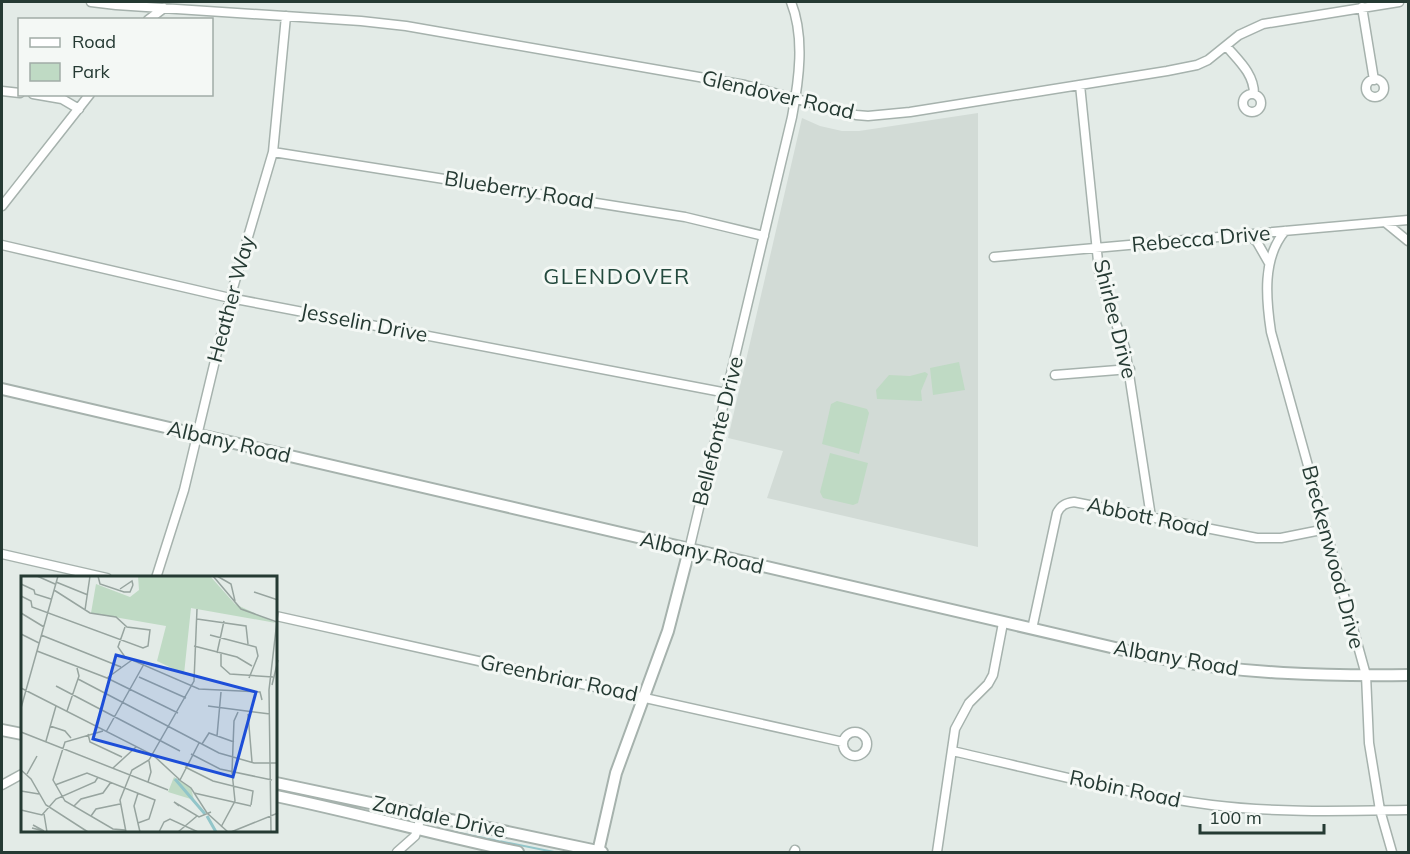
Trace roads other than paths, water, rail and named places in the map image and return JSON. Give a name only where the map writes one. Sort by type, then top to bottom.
[{"type":"street","name":"Glendover Road","points":[[91,2],[406,26],[745,85],[826,108],[868,116],[910,112],[1197,65],[1218,54],[1239,35],[1263,24],[1399,2]]},
{"type":"street","name":"Bellefonte Drive","points":[[600,852],[611,789],[675,610],[764,236],[795,98],[799,34],[791,2]]},
{"type":"street","points":[[1362,7],[1374,80]]},
{"type":"street","points":[[151,18],[165,8]]},
{"type":"street","name":"Heather Way","points":[[157,576],[184,490],[230,298],[273,152],[286,16]]},
{"type":"street","points":[[1227,47],[1250,75],[1254,84],[1254,94]]},
{"type":"street","name":"Shirlee Drive","points":[[1080,85],[1097,249],[1104,291],[1125,348],[1130,369],[1151,517]]},
{"type":"street","points":[[2,91],[18,93]]},
{"type":"street","points":[[45,96],[62,99],[79,109]]},
{"type":"street","points":[[2,206],[89,96]]},
{"type":"street","name":"Blueberry Road","points":[[273,152],[685,217],[764,236]]},
{"type":"street","name":"Rebecca Drive","points":[[994,257],[1408,220]]},
{"type":"street","points":[[1386,223],[1408,241]]},
{"type":"street","name":"Breckenwood Drive","points":[[1285,231],[1275,245],[1269,263],[1271,332],[1366,675],[1369,743],[1380,810],[1392,852]]},
{"type":"street","points":[[1249,235],[1257,242],[1269,263]]},
{"type":"street","name":"Jesselin Drive","points":[[2,245],[230,298],[728,393]]},
{"type":"street","points":[[1055,375],[1130,369]]},
{"type":"street","name":"Albany Road","points":[[2,389],[1158,658],[1212,667],[1288,673],[1408,675]]},
{"type":"street","name":"Abbott Road","points":[[1032,629],[1057,513],[1062,506],[1074,502],[1257,538],[1281,538],[1326,529]]},
{"type":"street","points":[[2,554],[98,576]]},
{"type":"street","name":"Greenbriar Road","points":[[278,616],[843,742]]},
{"type":"street","points":[[938,852],[955,729],[969,703],[988,684],[993,675],[1003,623]]},
{"type":"street","points":[[2,730],[21,734]]},
{"type":"street","name":"Robin Road","points":[[952,751],[1178,801],[1275,810],[1408,810]]},
{"type":"street","points":[[2,785],[21,775]]},
{"type":"street","name":"Zandale Drive","points":[[278,783],[600,852]]},
{"type":"street","name":"Zandale Drive","points":[[278,796],[329,807],[417,831],[518,852]]},
{"type":"street","points":[[397,852],[411,841],[422,814]]},
{"type":"waterway","points":[[434,828],[554,852]]},
{"type":"district","name":"GLENDOVER","points":[[617,276]]}]
